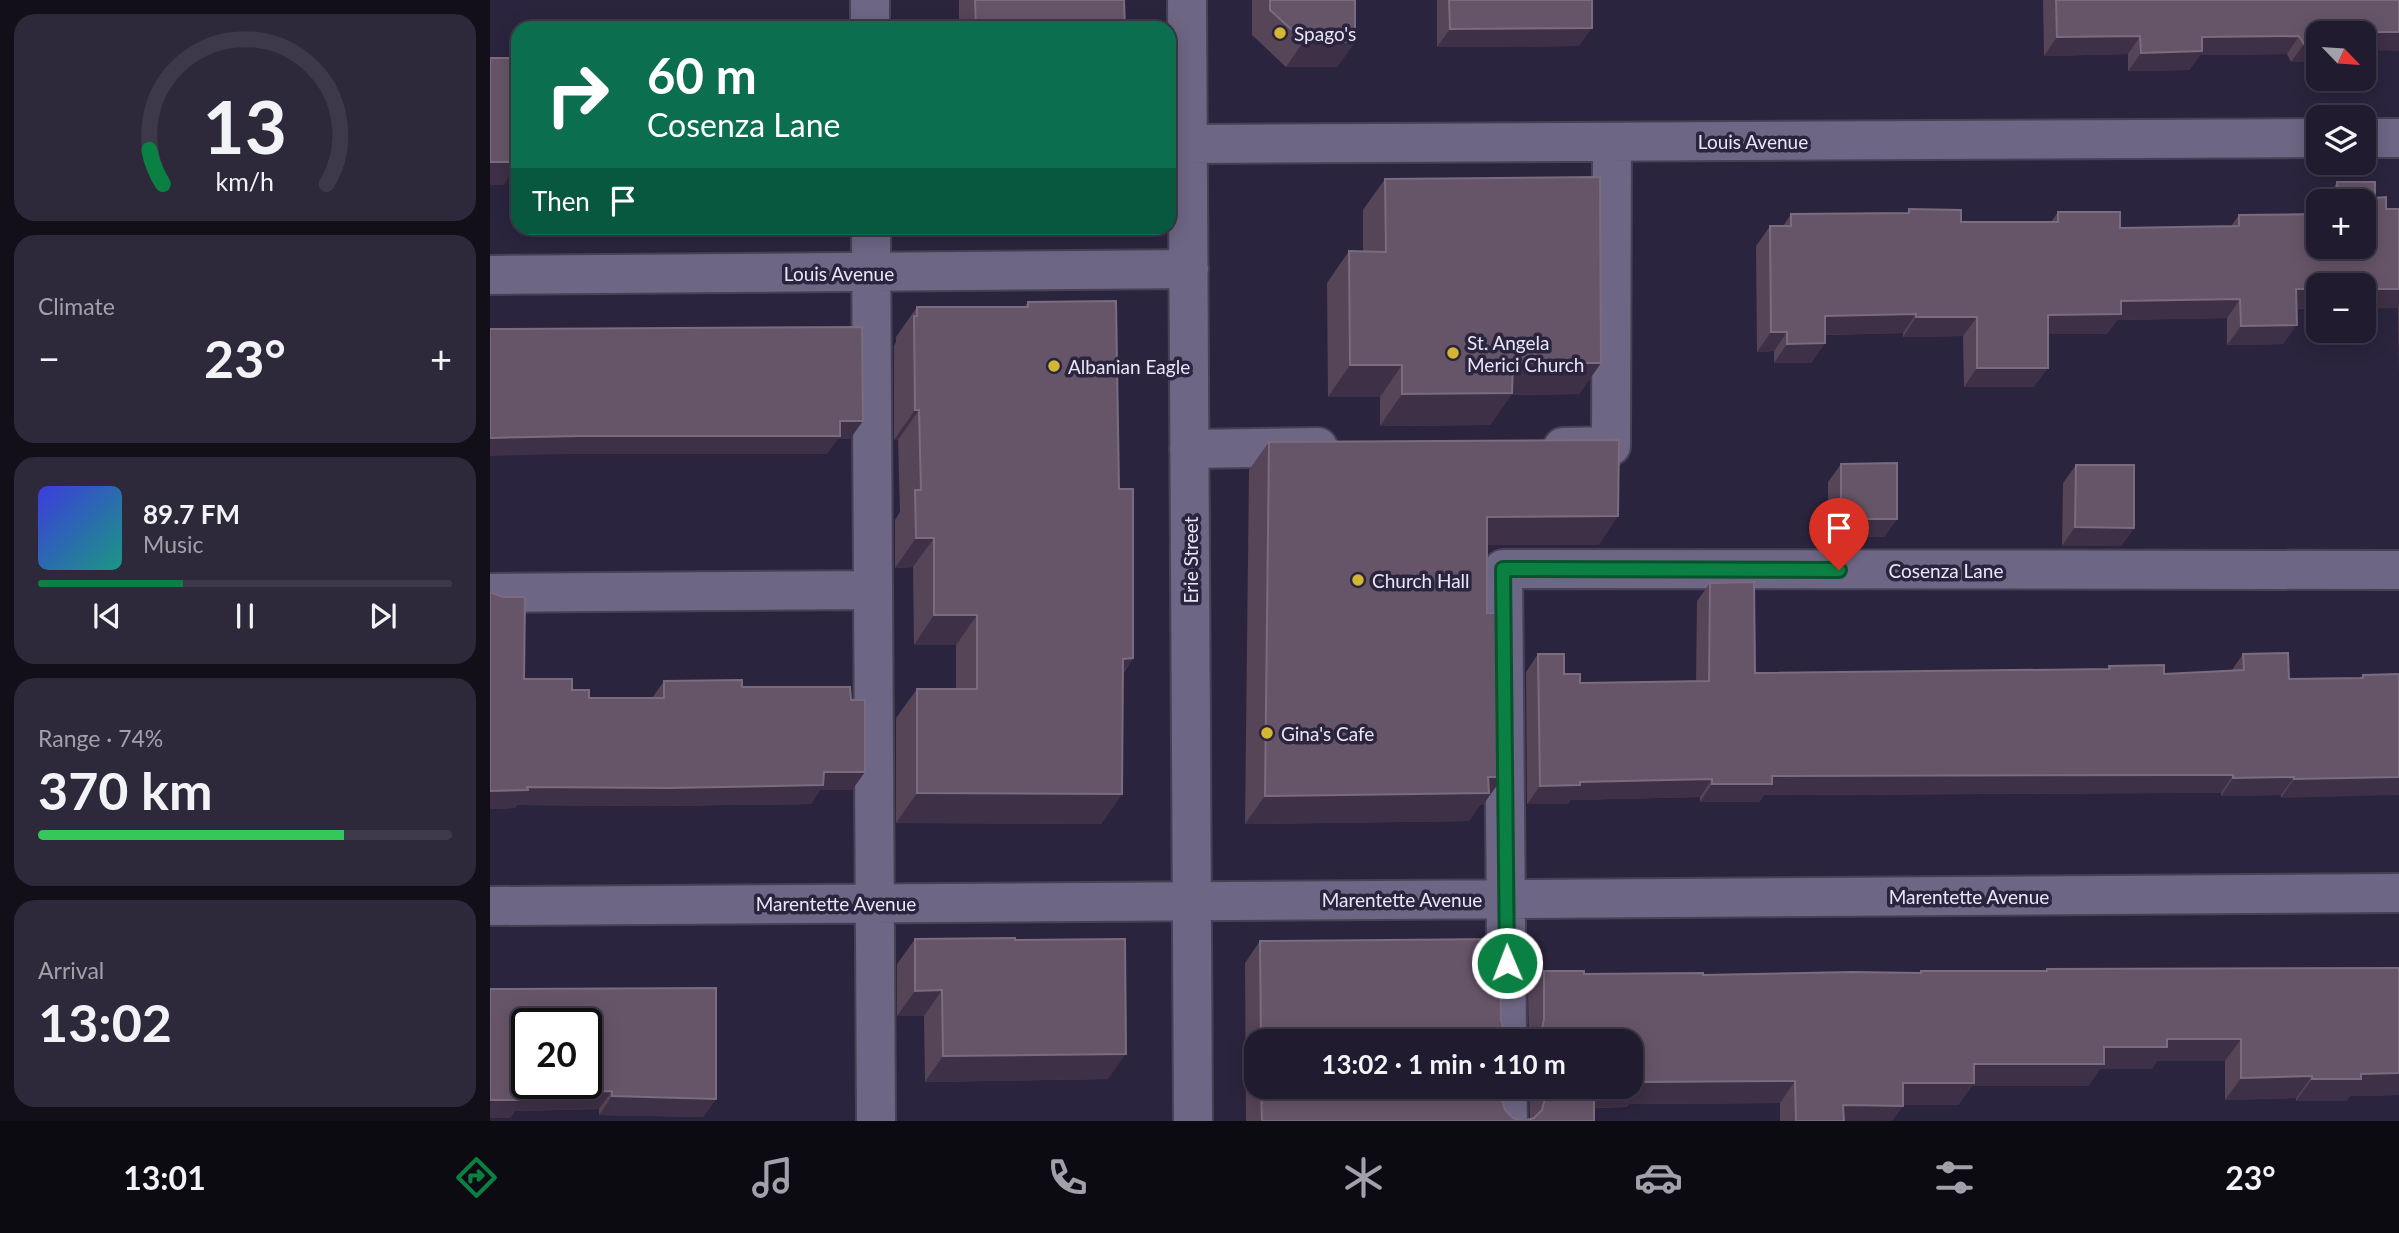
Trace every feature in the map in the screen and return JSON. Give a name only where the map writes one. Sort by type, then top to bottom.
[{"type":"street","points":[[870,0],[870,21]]},
{"type":"street","name":"Erie Street","points":[[1187,0],[1193,1121]]},
{"type":"street","name":"Louis Avenue","points":[[1188,144],[2306,138]]},
{"type":"street","points":[[2376,138],[2399,138]]},
{"type":"street","points":[[1530,447],[1611,446],[1612,143]]},
{"type":"street","points":[[871,235],[876,1121]]},
{"type":"street","name":"Louis Avenue","points":[[490,275],[1189,269]]},
{"type":"street","points":[[1189,449],[1354,447]]},
{"type":"street","name":"Cosenza Lane","points":[[1507,1029],[1503,569],[2399,570]]},
{"type":"street","points":[[490,593],[873,590]]},
{"type":"street","name":"Marentette Avenue","points":[[490,906],[2399,893]]},
{"type":"street","points":[[1507,1099],[1508,1121]]},
{"type":"building","points":[[975,0],[1124,0],[1125,21],[976,21]]},
{"type":"building","points":[[1270,0],[1355,0],[1355,42],[1304,41],[1270,10]]},
{"type":"building","points":[[1449,0],[1592,0],[1592,28],[1450,29]]},
{"type":"building","points":[[2056,0],[2399,0],[2399,32],[2376,32],[2376,21],[2306,21],[2306,44],[2299,36],[2202,37],[2202,51],[2141,53],[2140,36],[2057,37]]},
{"type":"building","points":[[490,58],[511,58],[511,162],[490,162]]},
{"type":"building","name":"St. Angela Merici Church","points":[[1600,177],[1601,363],[1513,363],[1512,393],[1402,394],[1402,365],[1350,365],[1349,251],[1386,252],[1385,179]]},
{"type":"building","points":[[2337,182],[2375,182],[2375,189],[2337,189]]},
{"type":"building","points":[[2386,197],[2386,209],[2399,209],[2399,289],[2376,289],[2376,273],[2306,273],[2306,289],[2296,289],[2297,325],[2241,326],[2240,299],[2121,301],[2121,314],[2048,315],[2048,368],[1977,368],[1977,317],[1916,317],[1916,314],[1825,316],[1825,343],[1787,344],[1787,332],[1771,332],[1770,226],[1791,226],[1791,214],[1909,213],[1909,209],[1961,210],[1961,222],[2058,222],[2058,212],[2120,212],[2120,228],[2239,226],[2239,215],[2306,214],[2306,259],[2376,259],[2376,198]]},
{"type":"building","points":[[1116,301],[1119,489],[1133,489],[1133,658],[1123,659],[1122,794],[917,793],[917,689],[977,689],[977,615],[934,615],[934,538],[916,538],[915,490],[921,490],[919,410],[915,410],[914,316],[917,316],[917,307],[1028,307],[1028,302]]},
{"type":"building","points":[[862,327],[863,421],[840,421],[840,436],[490,438],[490,329]]},
{"type":"building","points":[[1619,440],[1618,516],[1487,517],[1487,613],[1498,613],[1499,643],[1502,643],[1503,777],[1488,777],[1489,793],[1265,796],[1269,442]]},
{"type":"building","points":[[1897,463],[1897,519],[1841,519],[1841,464]]},
{"type":"building","points":[[2076,465],[2134,465],[2134,528],[2075,527]]},
{"type":"building","points":[[1754,582],[1755,673],[2110,669],[2109,666],[2164,665],[2164,674],[2244,670],[2243,654],[2288,653],[2289,679],[2363,678],[2363,675],[2399,674],[2399,777],[2294,779],[2233,778],[2233,775],[1772,776],[1772,784],[1712,784],[1712,779],[1580,782],[1580,785],[1540,786],[1538,654],[1564,654],[1564,674],[1580,674],[1580,683],[1709,681],[1710,583]]},
{"type":"building","points":[[490,592],[503,597],[525,597],[524,679],[572,679],[572,690],[589,690],[589,698],[664,698],[664,681],[742,680],[742,687],[850,687],[851,700],[865,700],[865,772],[824,772],[823,785],[527,787],[528,790],[490,791]]},
{"type":"building","points":[[915,939],[1125,939],[1126,1054],[943,1056],[942,990],[915,991]]},
{"type":"building","points":[[1500,939],[1501,1020],[1503,1029],[1261,1029],[1260,941]]},
{"type":"building","points":[[2399,968],[2399,1073],[2361,1074],[2361,1079],[2312,1079],[2312,1076],[2241,1078],[2241,1039],[2167,1039],[2167,1047],[2104,1047],[2104,1064],[1974,1064],[1974,1083],[1903,1083],[1903,1106],[1843,1105],[1844,1121],[1796,1121],[1795,1081],[1643,1082],[1643,1029],[1542,1029],[1544,971],[1703,975],[2047,969]]},
{"type":"building","points":[[716,988],[716,1099],[612,1096],[612,1091],[602,1091],[602,1008],[511,1008],[511,1099],[522,1100],[490,1100],[490,989]]},
{"type":"building","points":[[1261,1099],[1502,1099],[1505,1110],[1513,1118],[1523,1121],[1262,1121]]},
{"type":"building","points":[[1545,1099],[1594,1099],[1594,1121],[1523,1121],[1534,1118],[1542,1110]]},
{"type":"place","name":"Spago's","points":[[1280,33]]},
{"type":"place","name":"St. Angela Merici Church","points":[[1453,353]]},
{"type":"place","name":"Albanian Eagle","points":[[1054,366]]},
{"type":"place","name":"Church Hall","points":[[1358,580]]},
{"type":"place","name":"Gina's Cafe","points":[[1267,733]]},
{"type":"route","points":[[1507,963],[1503,569],[1839,570]]}]
